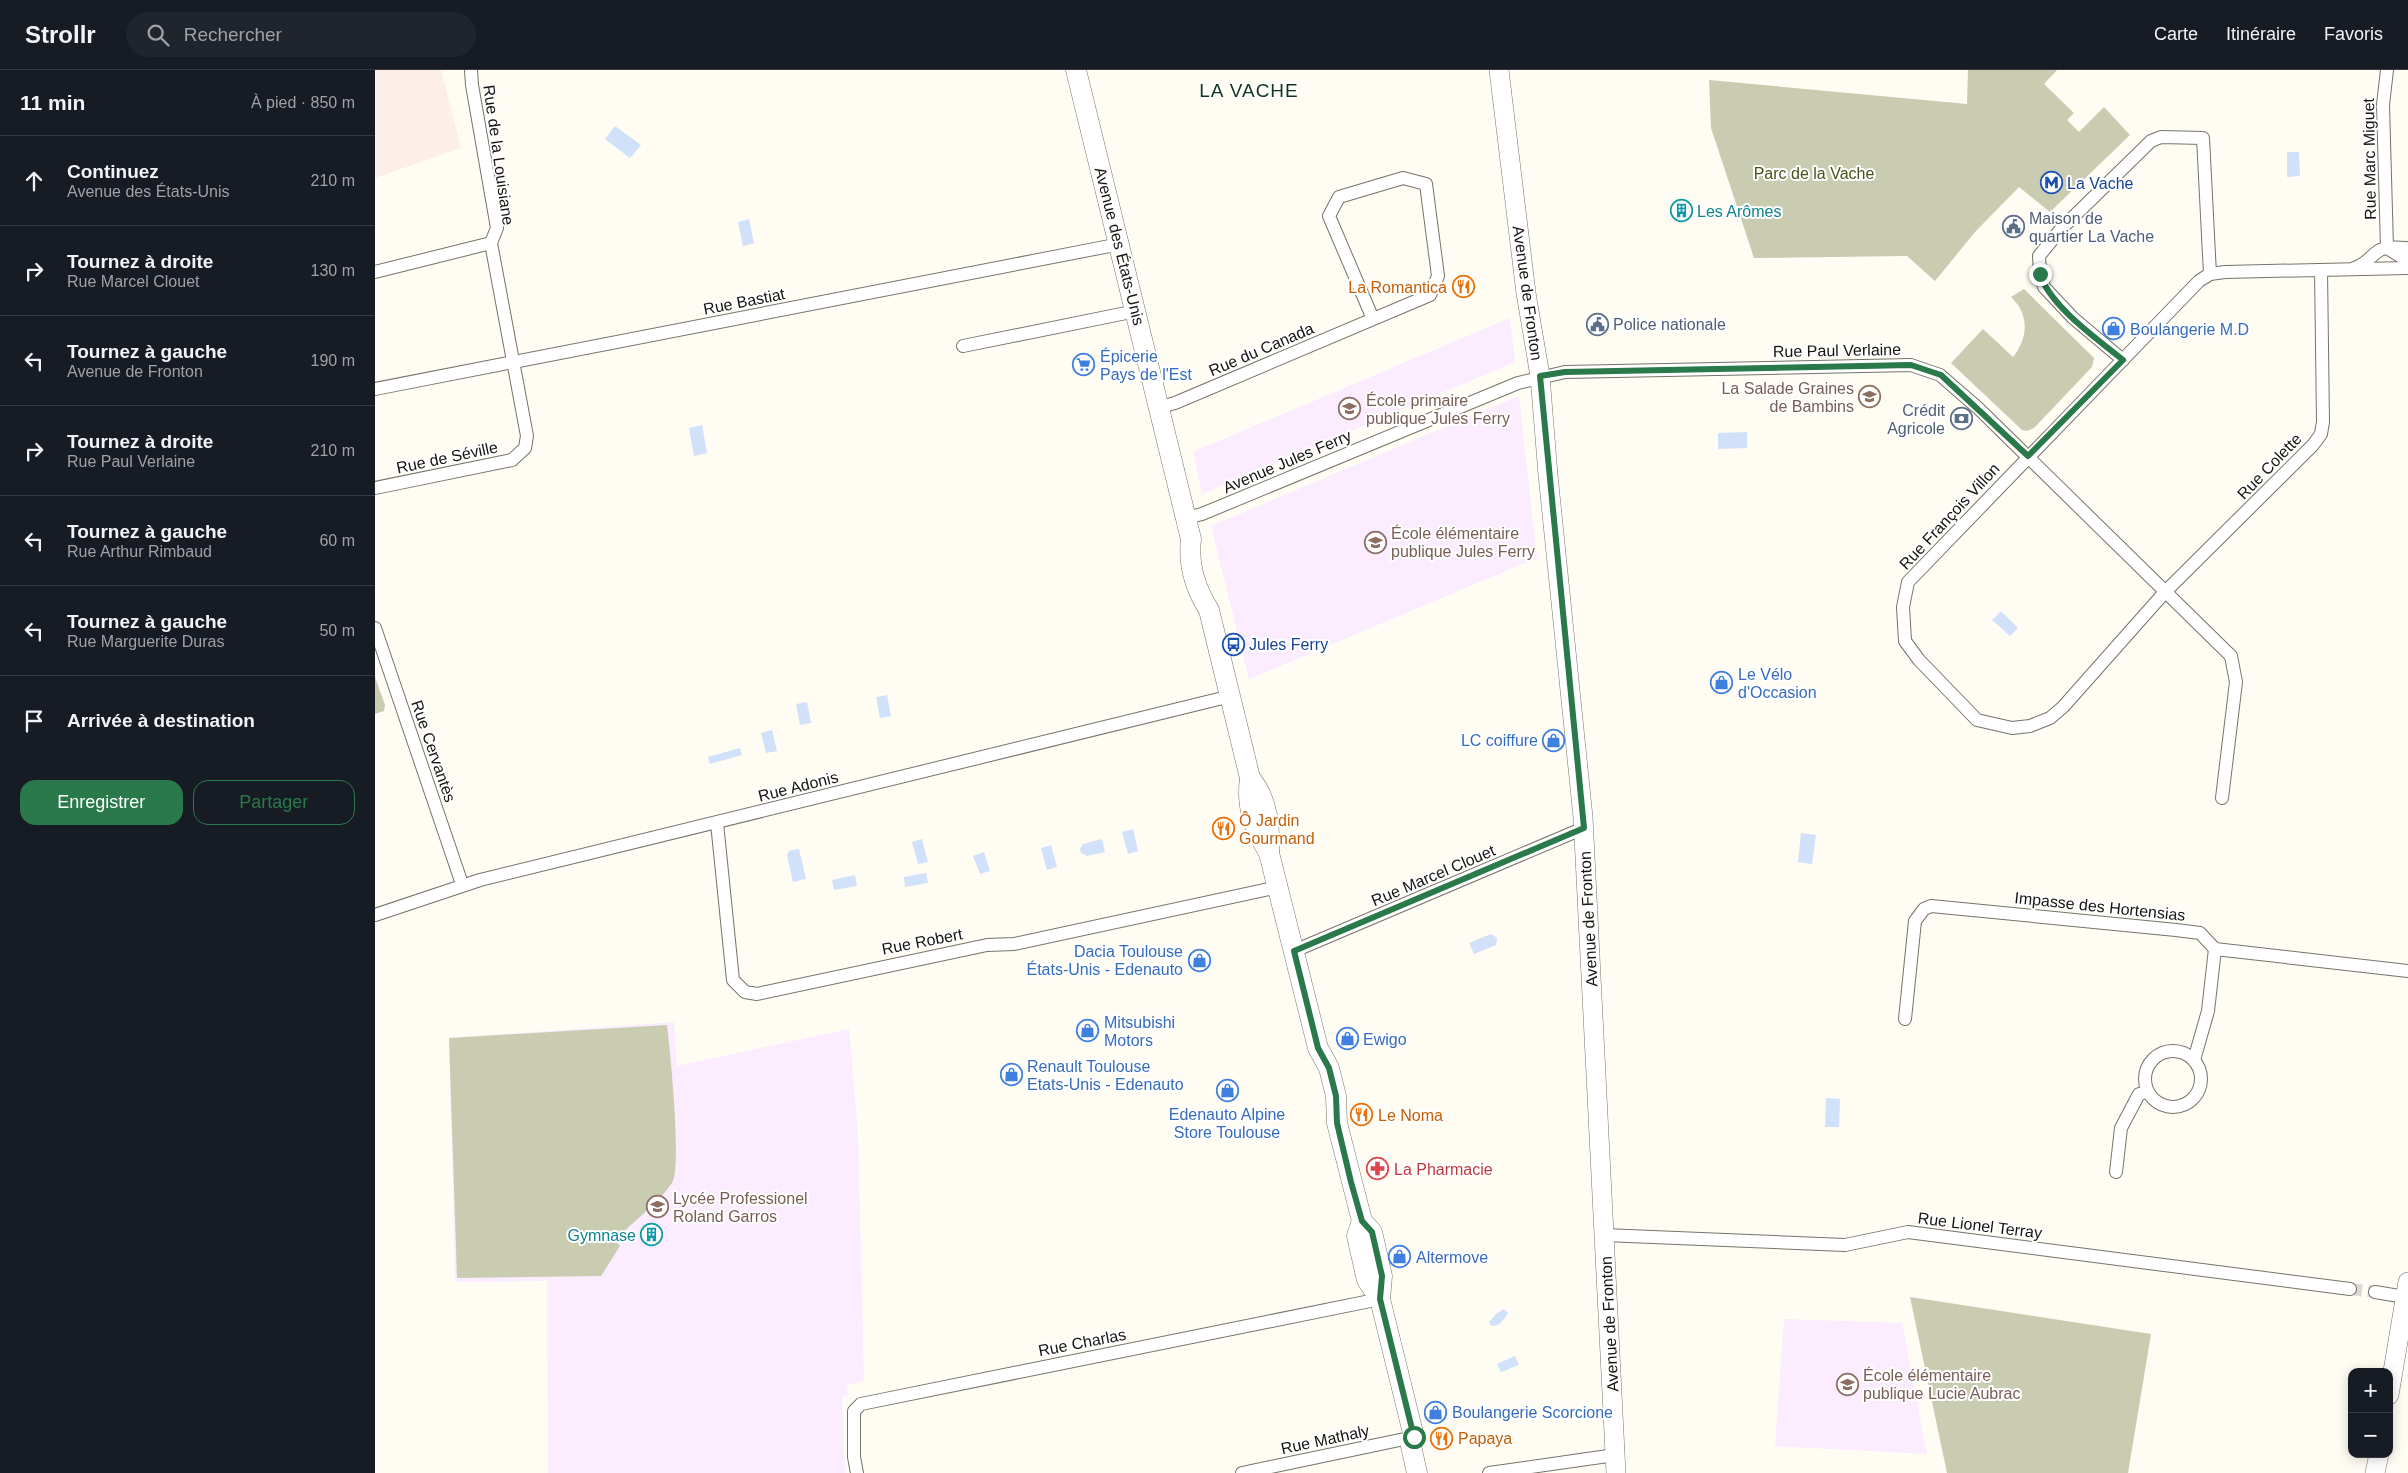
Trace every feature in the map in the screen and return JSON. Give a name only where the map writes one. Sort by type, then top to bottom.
[{"type":"main road","name":"Avenue des États-Unis","points":[[1076,70],[1160,407],[1185,518],[1191,539],[1202,553],[1211,592],[1209,610],[1250,778],[1260,790],[1270,827],[1269,853],[1318,1048],[1329,1068],[1336,1096],[1337,1123],[1362,1221],[1372,1232],[1382,1276],[1380,1299],[1414,1437],[1411,1446],[1417,1473]]},
{"type":"main road","name":"Avenue des États-Unis","points":[[1414,1437],[1422,1443],[1429,1473]]},
{"type":"street","name":"Rue de la Louisiane","points":[[471,70],[497,228],[491,243]]},
{"type":"street","name":"Avenue de Fronton","points":[[1499,70],[1526,293],[1540,376],[1584,828],[1616,1464]]},
{"type":"street","name":"Rue Marc Miguet","points":[[2387,70],[2383,105],[2387,248]]},
{"type":"street","points":[[2123,360],[2073,318],[2044,287],[2040,274],[2039,256],[2061,229],[2151,141],[2161,137],[2203,138],[2209,274],[2225,272],[2408,268]]},
{"type":"street","name":"Rue du Canada","points":[[1160,407],[1175,403],[1430,295],[1438,276],[1426,184],[1403,178],[1339,197],[1329,216],[1373,319]]},
{"type":"street","points":[[375,272],[491,243],[513,362]]},
{"type":"street","name":"Rue Bastiat","points":[[375,389],[1120,244]]},
{"type":"street","points":[[2347,269],[2367,262],[2381,250],[2387,248],[2408,248]]},
{"type":"street","points":[[2387,248],[2408,260]]},
{"type":"street","name":"Rue Colette","points":[[2165,592],[2260,500],[2313,445],[2321,434],[2323,422],[2321,270]]},
{"type":"street","name":"Rue François Villon","points":[[2165,592],[2063,707],[2050,718],[2030,726],[2013,728],[1977,720],[1919,660],[1905,641],[1903,607],[1908,582],[2199,281],[2209,274]]},
{"type":"street","points":[[963,346],[1136,311]]},
{"type":"street","name":"Rue de Séville","points":[[375,488],[512,460],[525,448],[527,436],[513,362]]},
{"type":"street","name":"Rue Paul Verlaine","points":[[1540,376],[1565,372],[1911,365],[1941,375],[2028,456],[2225,649],[2234,664],[2236,682],[2222,798]]},
{"type":"street","name":"Avenue Jules Ferry","points":[[1185,518],[1202,514],[1540,376]]},
{"type":"street","name":"Rue Cervantès","points":[[375,628],[462,884]]},
{"type":"street","name":"Rue Adonis","points":[[375,915],[462,884],[1231,696]]},
{"type":"street","name":"Rue Robert","points":[[717,823],[733,980],[745,992],[757,994],[987,945],[1014,944],[1278,887]]},
{"type":"street","name":"Rue Marcel Clouet","points":[[1294,951],[1584,828]]},
{"type":"street","name":"Impasse des Hortensias","points":[[1905,1019],[1915,921],[1924,909],[1931,906],[2200,933],[2215,948]]},
{"type":"street","points":[[2194,1060],[2207,1011],[2215,948],[2408,971]]},
{"type":"street","points":[[2164,1052],[2180,1052],[2194,1060],[2201,1074],[2201,1082],[2199,1090],[2187,1103],[2170,1107],[2161,1104],[2148,1092],[2145,1076],[2147,1068],[2157,1056],[2164,1052]]},
{"type":"street","points":[[2116,1172],[2121,1128],[2139,1094],[2148,1092]]},
{"type":"street","name":"Rue Lionel Terray","points":[[1604,1235],[1845,1245],[1908,1232],[2350,1289]]},
{"type":"street","points":[[2375,1292],[2407,1289],[2393,1371]]},
{"type":"street","name":"Rue Charlas","points":[[857,1473],[854,1457],[854,1411],[861,1404],[1380,1299]]},
{"type":"street","name":"Rue Mathaly","points":[[1242,1473],[1414,1437]]},
{"type":"street","points":[[2375,1473],[2378,1458]]},
{"type":"street","points":[[1489,1473],[1616,1464]]},
{"type":"shaded area","points":[[375,70],[441,70],[461,148],[375,178]]},
{"type":"shaded area","name":"École primaire publique Jules Ferry","points":[[1510,318],[1515,362],[1202,494],[1193,452]]},
{"type":"shaded area","name":"École élémentaire publique Jules Ferry","points":[[1519,396],[1537,558],[1249,679],[1211,526]]},
{"type":"shaded area","name":"Lycée Professionel Roland Garros","points":[[674,1022],[677,1066],[849,1029],[858,1133],[864,1381],[847,1385],[848,1395],[842,1397],[845,1473],[548,1473],[547,1281],[455,1282],[449,1038]]},
{"type":"shaded area","name":"École élémentaire publique Lucie Aubrac","points":[[1784,1319],[1902,1323],[1927,1454],[1775,1446]]},
{"type":"green space","name":"Parc de la Vache","points":[[1968,70],[2057,70],[2044,84],[2074,113],[2067,120],[2079,132],[2104,107],[2130,135],[2050,212],[2019,187],[1975,232],[1935,281],[1907,256],[1754,258],[1711,128],[1709,80],[1967,104]]},
{"type":"green space","points":[[2024,289],[2094,358],[2092,367],[2034,428],[2027,431],[2022,430],[1951,363],[1983,329],[2013,357],[2022,342],[2025,327],[2021,311],[2011,297]]},
{"type":"green space","points":[[375,677],[385,705],[384,711],[375,714]]},
{"type":"green space","points":[[667,1025],[676,1132],[675,1173],[672,1183],[666,1190],[615,1240],[620,1246],[601,1276],[457,1278],[449,1038]]},
{"type":"green space","points":[[1910,1297],[2151,1334],[2128,1473],[1947,1473]]},
{"type":"water","points":[[615,126],[641,145],[630,158],[605,139]]},
{"type":"water","points":[[2287,152],[2299,152],[2300,176],[2287,177]]},
{"type":"water","points":[[749,219],[754,243],[743,246],[738,222]]},
{"type":"water","points":[[702,425],[707,453],[694,456],[689,428]]},
{"type":"water","points":[[1747,432],[1747,448],[1718,449],[1718,433]]},
{"type":"water","points":[[2001,611],[2018,628],[2010,636],[1992,620]]},
{"type":"water","points":[[887,695],[891,716],[880,718],[876,697]]},
{"type":"water","points":[[807,702],[811,723],[800,725],[796,704]]},
{"type":"water","points":[[772,730],[777,751],[766,753],[761,733]]},
{"type":"water","points":[[740,748],[742,755],[710,764],[708,757]]},
{"type":"water","points":[[1133,829],[1138,851],[1128,854],[1122,832]]},
{"type":"water","points":[[1801,833],[1816,835],[1812,864],[1798,862]]},
{"type":"water","points":[[922,839],[928,862],[918,864],[912,842]]},
{"type":"water","points":[[1102,839],[1105,852],[1087,856],[1081,853],[1080,849],[1083,844]]},
{"type":"water","points":[[1051,845],[1057,867],[1047,870],[1041,848]]},
{"type":"water","points":[[799,849],[806,879],[793,882],[787,855],[789,851]]},
{"type":"water","points":[[984,852],[990,871],[980,874],[973,856]]},
{"type":"water","points":[[926,873],[928,883],[905,887],[904,877]]},
{"type":"water","points":[[855,875],[857,886],[834,890],[832,880]]},
{"type":"water","points":[[1491,934],[1497,938],[1496,945],[1474,954],[1469,943]]},
{"type":"water","points":[[1826,1098],[1840,1099],[1839,1127],[1825,1127]]},
{"type":"water","points":[[1504,1309],[1508,1313],[1505,1318],[1499,1324],[1491,1326],[1489,1322]]},
{"type":"water","points":[[1515,1356],[1519,1365],[1501,1372],[1497,1364]]},
{"type":"tunnel","points":[[2350,1289],[2375,1292]]},
{"type":"place","name":"La Vache","points":[[2051,183]]},
{"type":"place","name":"Les Arômes","points":[[1681,211]]},
{"type":"place","name":"Maison de quartier La Vache","points":[[2013,227]]},
{"type":"place","name":"La Romantica","points":[[1463,287]]},
{"type":"place","name":"Police nationale","points":[[1597,324]]},
{"type":"place","name":"Boulangerie M.D","points":[[2114,329]]},
{"type":"place","name":"Épicerie Pays de l'Est","points":[[1084,365]]},
{"type":"place","name":"La Salade Graines de Bambins","points":[[1870,397]]},
{"type":"place","name":"École primaire publique Jules Ferry","points":[[1350,409]]},
{"type":"place","name":"Crédit Agricole","points":[[1961,419]]},
{"type":"place","name":"École élémentaire publique Jules Ferry","points":[[1375,542]]},
{"type":"place","name":"Jules Ferry","points":[[1233,644]]},
{"type":"place","name":"Le Vélo d'Occasion","points":[[1722,683]]},
{"type":"place","name":"LC coiffure","points":[[1554,740]]},
{"type":"place","name":"Ô Jardin Gourmand","points":[[1223,829]]},
{"type":"place","name":"Dacia Toulouse États-Unis - Edenauto","points":[[1199,960]]},
{"type":"place","name":"Mitsubishi Motors","points":[[1088,1031]]},
{"type":"place","name":"Ewigo","points":[[1347,1039]]},
{"type":"place","name":"Renault Toulouse Etats-Unis - Edenauto","points":[[1011,1075]]},
{"type":"place","name":"Edenauto Alpine Store Toulouse","points":[[1227,1090]]},
{"type":"place","name":"Le Noma","points":[[1362,1115]]},
{"type":"place","name":"La Pharmacie","points":[[1378,1169]]},
{"type":"place","name":"Lycée Professionel Roland Garros","points":[[657,1207]]},
{"type":"place","name":"Gymnase","points":[[652,1235]]},
{"type":"place","name":"Altermove","points":[[1400,1257]]},
{"type":"place","name":"École élémentaire publique Lucie Aubrac","points":[[1847,1384]]},
{"type":"place","name":"Boulangerie Scorcione","points":[[1436,1412]]},
{"type":"place","name":"Papaya","points":[[1442,1438]]},
{"type":"district","name":"LA VACHE","points":[[1249,90]]},
{"type":"route","points":[[1414,1437],[1380,1299],[1382,1276],[1372,1232],[1362,1221],[1351,1182],[1337,1123],[1336,1096],[1329,1068],[1318,1048],[1294,951],[1584,828],[1548,475],[1540,376],[1565,372],[1911,365],[1941,375],[2028,456],[2123,360],[2073,318],[2044,287],[2040,274]]}]
